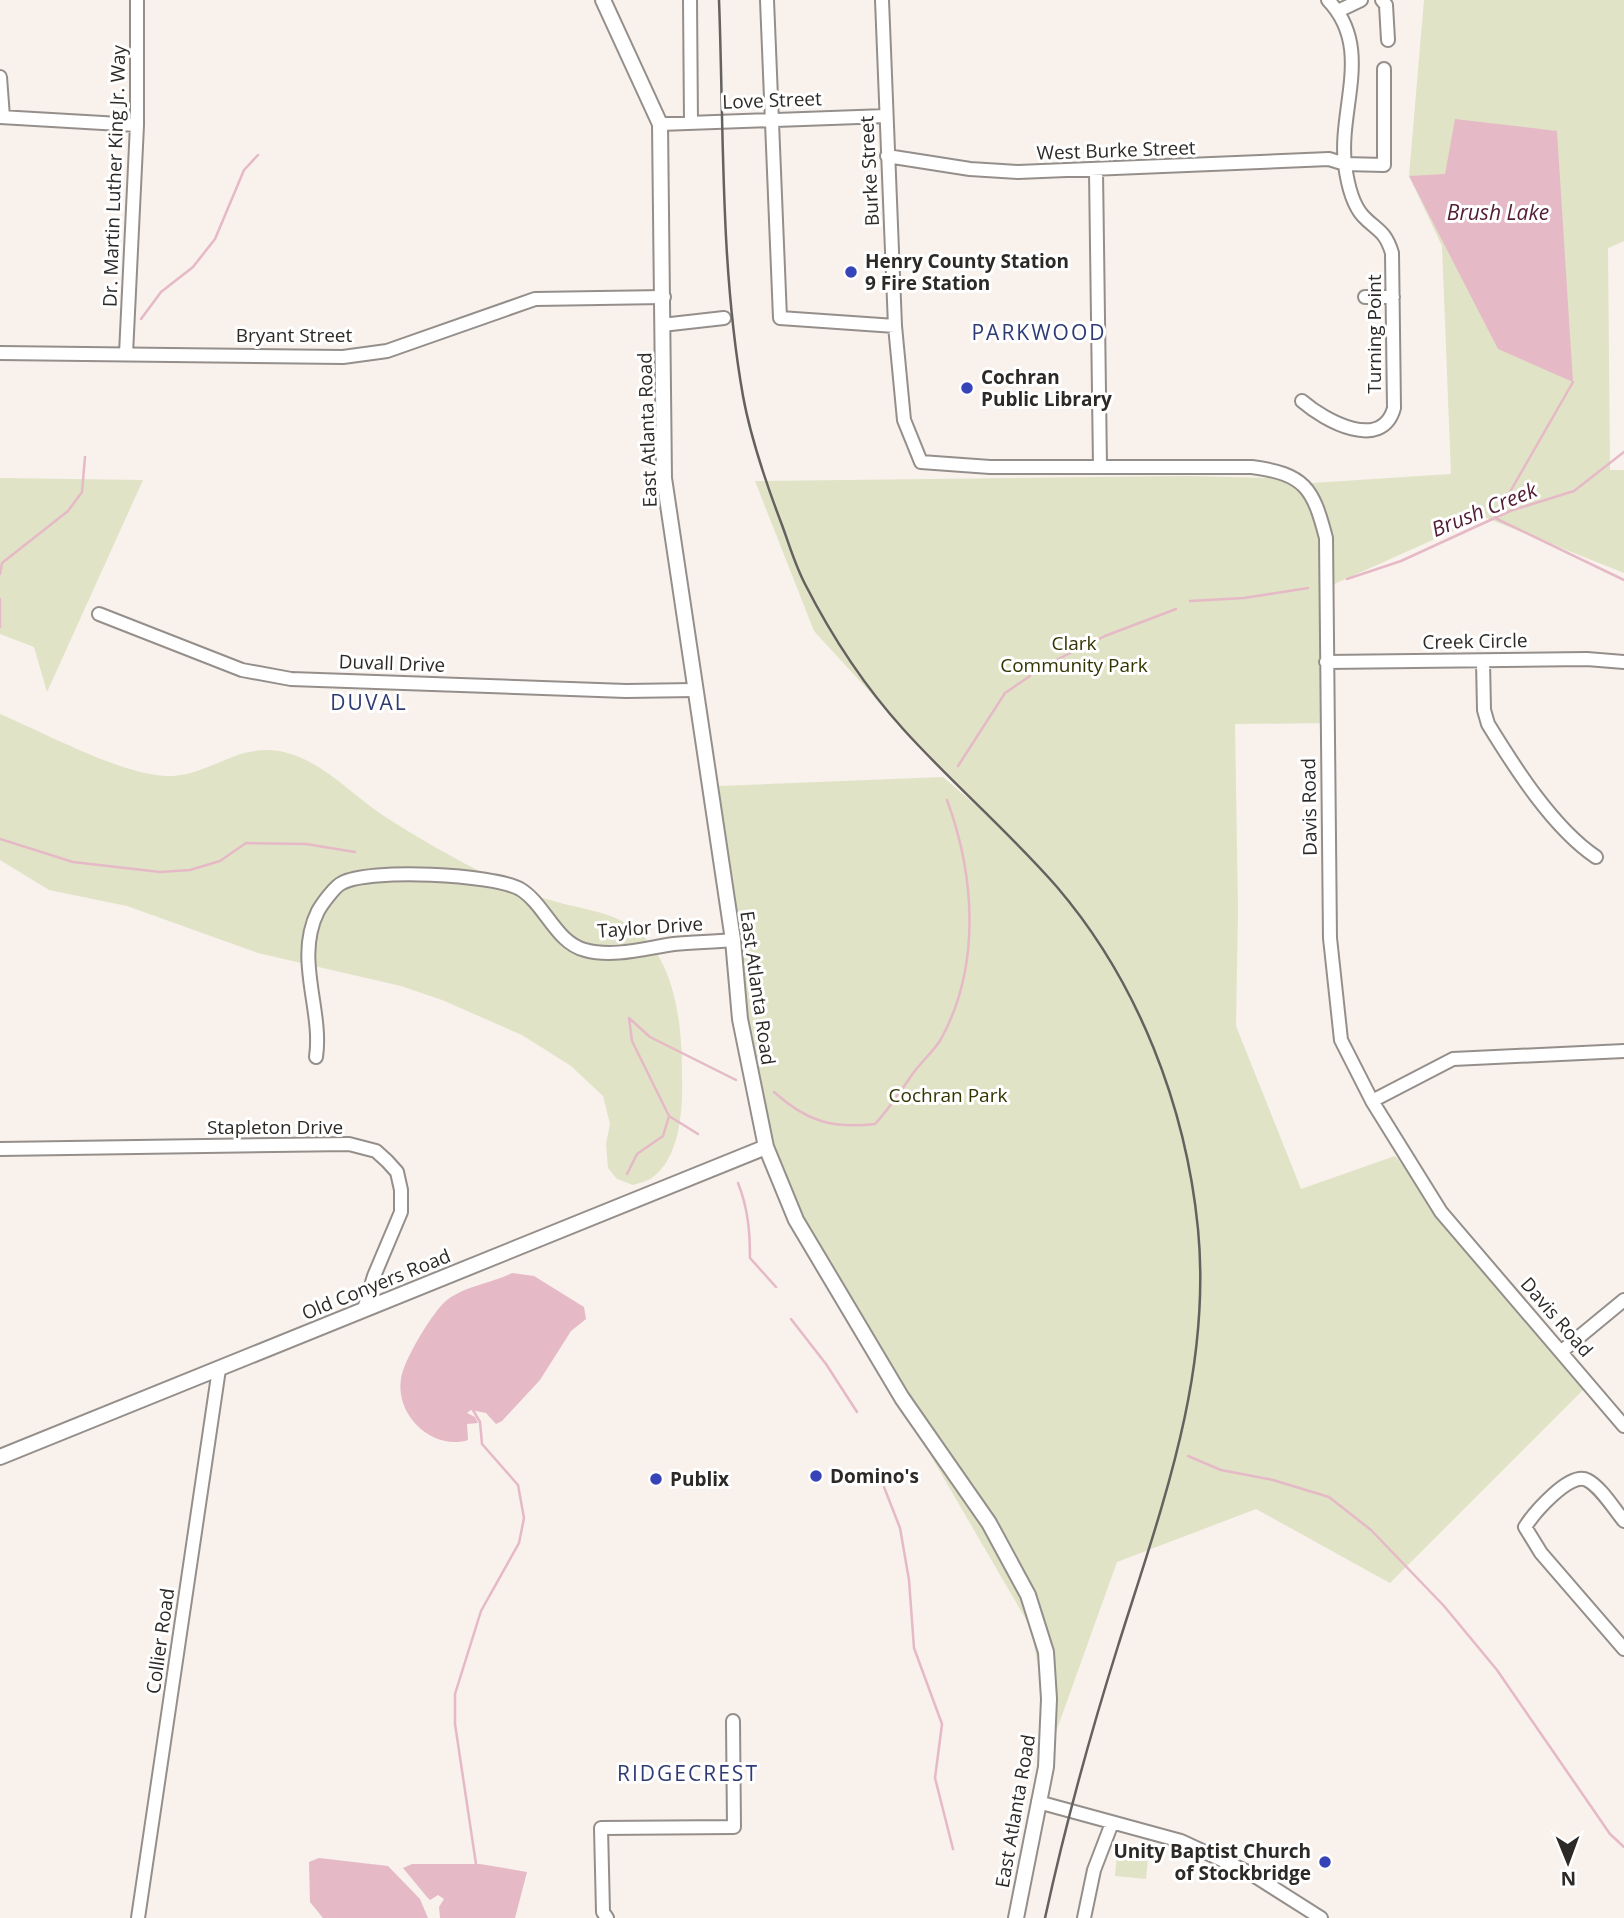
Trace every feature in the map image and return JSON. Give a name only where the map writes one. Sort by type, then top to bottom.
[{"type":"street","name":"Dr. Martin Luther King Jr. Way","points":[[126,354],[137,125],[137,0]]},
{"type":"street","name":"East Atlanta Road","points":[[603,0],[660,124],[664,478],[733,940],[740,1019],[766,1147],[796,1220],[902,1398],[989,1523],[1028,1595],[1046,1652],[1049,1678],[1048,1739],[1016,1918]]},
{"type":"street","points":[[690,0],[691,122]]},
{"type":"street","points":[[767,0],[769,118],[780,318],[895,326]]},
{"type":"street","name":"Burke Street","points":[[882,0],[895,326],[904,420],[921,462]]},
{"type":"street","points":[[1328,0],[1339,11],[1362,0]]},
{"type":"street","points":[[1382,0],[1386,5],[1388,40]]},
{"type":"street","name":"Turning Point","points":[[1302,401],[1322,418],[1342,426],[1379,430],[1390,421],[1394,408],[1394,268],[1388,240],[1356,205],[1345,164],[1353,58],[1350,35],[1339,11]]},
{"type":"street","name":"West Burke Street","points":[[887,156],[994,171],[1096,171],[1328,159],[1345,164],[1384,165],[1384,69]]},
{"type":"street","points":[[0,77],[2,117],[137,125]]},
{"type":"street","name":"Love Street","points":[[660,124],[769,118],[886,116]]},
{"type":"street","points":[[1096,171],[1100,466]]},
{"type":"street","name":"Bryant Street","points":[[0,353],[343,357],[387,351],[535,299],[664,297]]},
{"type":"street","points":[[1365,297],[1393,297]]},
{"type":"street","points":[[662,325],[724,318]]},
{"type":"street","name":"Davis Road","points":[[921,462],[990,467],[1252,467],[1282,471],[1302,481],[1317,503],[1326,538],[1331,938],[1341,1040],[1372,1101],[1441,1212],[1624,1426]]},
{"type":"street","name":"Duvall Drive","points":[[99,614],[242,670],[291,678],[626,691],[695,690]]},
{"type":"street","name":"Creek Circle","points":[[1326,662],[1598,659],[1624,662]]},
{"type":"street","points":[[1483,661],[1484,710],[1488,724],[1561,825],[1578,845],[1596,857]]},
{"type":"street","name":"Taylor Drive","points":[[316,1057],[319,1038],[308,983],[308,953],[318,911],[341,883],[388,875],[468,876],[505,883],[535,901],[572,944],[583,950],[609,953],[733,940]]},
{"type":"street","points":[[1372,1101],[1453,1059],[1624,1051]]},
{"type":"street","name":"Stapleton Drive","points":[[0,1149],[349,1144],[376,1151],[397,1172],[401,1212],[374,1276],[364,1309]]},
{"type":"street","name":"Old Conyers Road","points":[[0,1457],[766,1147]]},
{"type":"street","points":[[1562,1351],[1624,1300]]},
{"type":"street","name":"Collier Road","points":[[138,1918],[219,1369]]},
{"type":"street","points":[[1624,1521],[1588,1480],[1579,1478],[1565,1484],[1525,1527],[1541,1553],[1624,1649]]},
{"type":"street","points":[[607,1918],[603,1912],[601,1828],[734,1827],[733,1721]]},
{"type":"street","points":[[1038,1801],[1181,1842],[1223,1859],[1321,1918]]},
{"type":"street","points":[[1084,1918],[1094,1870],[1112,1823]]},
{"type":"green space","points":[[1424,0],[1624,0],[1624,241],[1608,248],[1610,470],[1624,470],[1624,573],[1484,517],[1330,586],[1326,538],[1333,723],[1235,724],[1238,911],[1236,1026],[1301,1189],[1395,1156],[1585,1388],[1390,1583],[1256,1509],[1117,1562],[1052,1743],[1031,1628],[800,1231],[761,1150],[743,1046],[719,786],[943,777],[1000,826],[904,729],[814,631],[755,481],[1187,476],[1271,478],[1297,484],[1451,474],[1442,246],[1409,176]]},
{"type":"green space","points":[[0,478],[143,480],[47,692],[34,647],[0,634]]},
{"type":"green space","points":[[0,714],[110,762],[155,775],[188,774],[253,751],[268,750],[298,756],[335,778],[394,823],[477,870],[528,893],[599,912],[632,927],[654,949],[663,965],[679,1019],[682,1057],[681,1115],[675,1144],[662,1168],[651,1178],[633,1185],[617,1179],[608,1168],[606,1144],[610,1124],[603,1096],[571,1066],[522,1035],[442,1000],[401,986],[258,953],[127,906],[49,890],[0,860]]},
{"type":"green space","points":[[1117,1854],[1148,1857],[1146,1879],[1115,1876]]},
{"type":"water","name":"Brush Lake","points":[[1455,119],[1557,131],[1573,382],[1498,349],[1409,176],[1445,174]]},
{"type":"water","points":[[512,1273],[534,1276],[584,1307],[586,1319],[571,1331],[540,1380],[502,1421],[496,1424],[486,1413],[471,1410],[467,1413],[475,1417],[478,1423],[467,1424],[468,1440],[455,1442],[430,1435],[419,1428],[410,1417],[401,1393],[403,1371],[413,1349],[434,1314],[447,1300],[462,1291]]},
{"type":"water","points":[[319,1858],[388,1866],[420,1899],[428,1918],[323,1918],[310,1902],[309,1862]]},
{"type":"water","points":[[412,1864],[480,1864],[527,1872],[515,1918],[440,1918],[439,1907],[444,1899],[438,1895],[430,1900],[427,1897],[403,1868]]},
{"type":"waterway","points":[[141,319],[161,292],[193,267],[215,239],[244,170],[258,155]]},
{"type":"waterway","points":[[1495,518],[1573,382]]},
{"type":"waterway","name":"Brush Creek","points":[[1347,579],[1401,561],[1510,511],[1574,491],[1624,452]]},
{"type":"waterway","points":[[0,574],[2,563],[68,511],[82,492],[85,457]]},
{"type":"waterway","points":[[1495,518],[1624,580]]},
{"type":"waterway","name":"Brush Creek","points":[[1190,601],[1244,598],[1308,588]]},
{"type":"waterway","points":[[0,599],[0,627]]},
{"type":"waterway","name":"Brush Creek","points":[[1046,665],[1105,636],[1176,609]]},
{"type":"waterway","name":"Brush Creek","points":[[958,766],[1005,693],[1030,676]]},
{"type":"waterway","name":"Brush Creek","points":[[774,1092],[797,1110],[820,1121],[846,1125],[875,1124],[941,1039],[963,982],[970,921],[963,859],[947,800]]},
{"type":"waterway","name":"Brush Creek","points":[[0,839],[73,862],[160,872],[190,870],[220,861],[246,843],[306,844],[355,852]]},
{"type":"waterway","name":"Brush Creek","points":[[629,1018],[650,1037],[736,1080]]},
{"type":"waterway","points":[[627,1174],[637,1154],[663,1136],[669,1116],[632,1041],[629,1018]]},
{"type":"waterway","points":[[669,1116],[698,1134]]},
{"type":"waterway","points":[[738,1183],[748,1220],[750,1258],[776,1287]]},
{"type":"waterway","points":[[791,1319],[826,1364],[857,1412]]},
{"type":"waterway","points":[[473,1410],[480,1422],[482,1444],[518,1485],[524,1518],[519,1543],[481,1611],[455,1694],[455,1724],[476,1864]]},
{"type":"waterway","points":[[1188,1456],[1221,1470],[1273,1480],[1329,1497],[1371,1530],[1444,1606],[1497,1670],[1610,1834],[1624,1847]]},
{"type":"waterway","points":[[884,1487],[900,1528],[909,1580],[914,1648],[942,1724],[935,1778],[953,1849]]},
{"type":"railway","points":[[719,0],[724,198],[736,347],[746,412],[755,445],[795,562],[826,622],[876,696],[904,730],[1057,887],[1112,963],[1153,1048],[1169,1092],[1192,1183],[1198,1229],[1200,1283],[1190,1389],[1166,1492],[1078,1781],[1045,1918]]},
{"type":"place","name":"Henry County Station 9 Fire Station","points":[[851,272]]},
{"type":"place","name":"Cochran Public Library","points":[[967,388]]},
{"type":"place","name":"Domino's","points":[[816,1476]]},
{"type":"place","name":"Publix","points":[[656,1479]]},
{"type":"place","name":"Unity Baptist Church of Stockbridge","points":[[1325,1862]]},
{"type":"district","name":"PARKWOOD","points":[[1039,332]]},
{"type":"district","name":"DUVAL","points":[[369,702]]},
{"type":"district","name":"RIDGECREST","points":[[688,1773]]},
{"type":"park label","name":"Clark Community Park","points":[[1074,654]]},
{"type":"park label","name":"Cochran Park","points":[[948,1095]]}]
